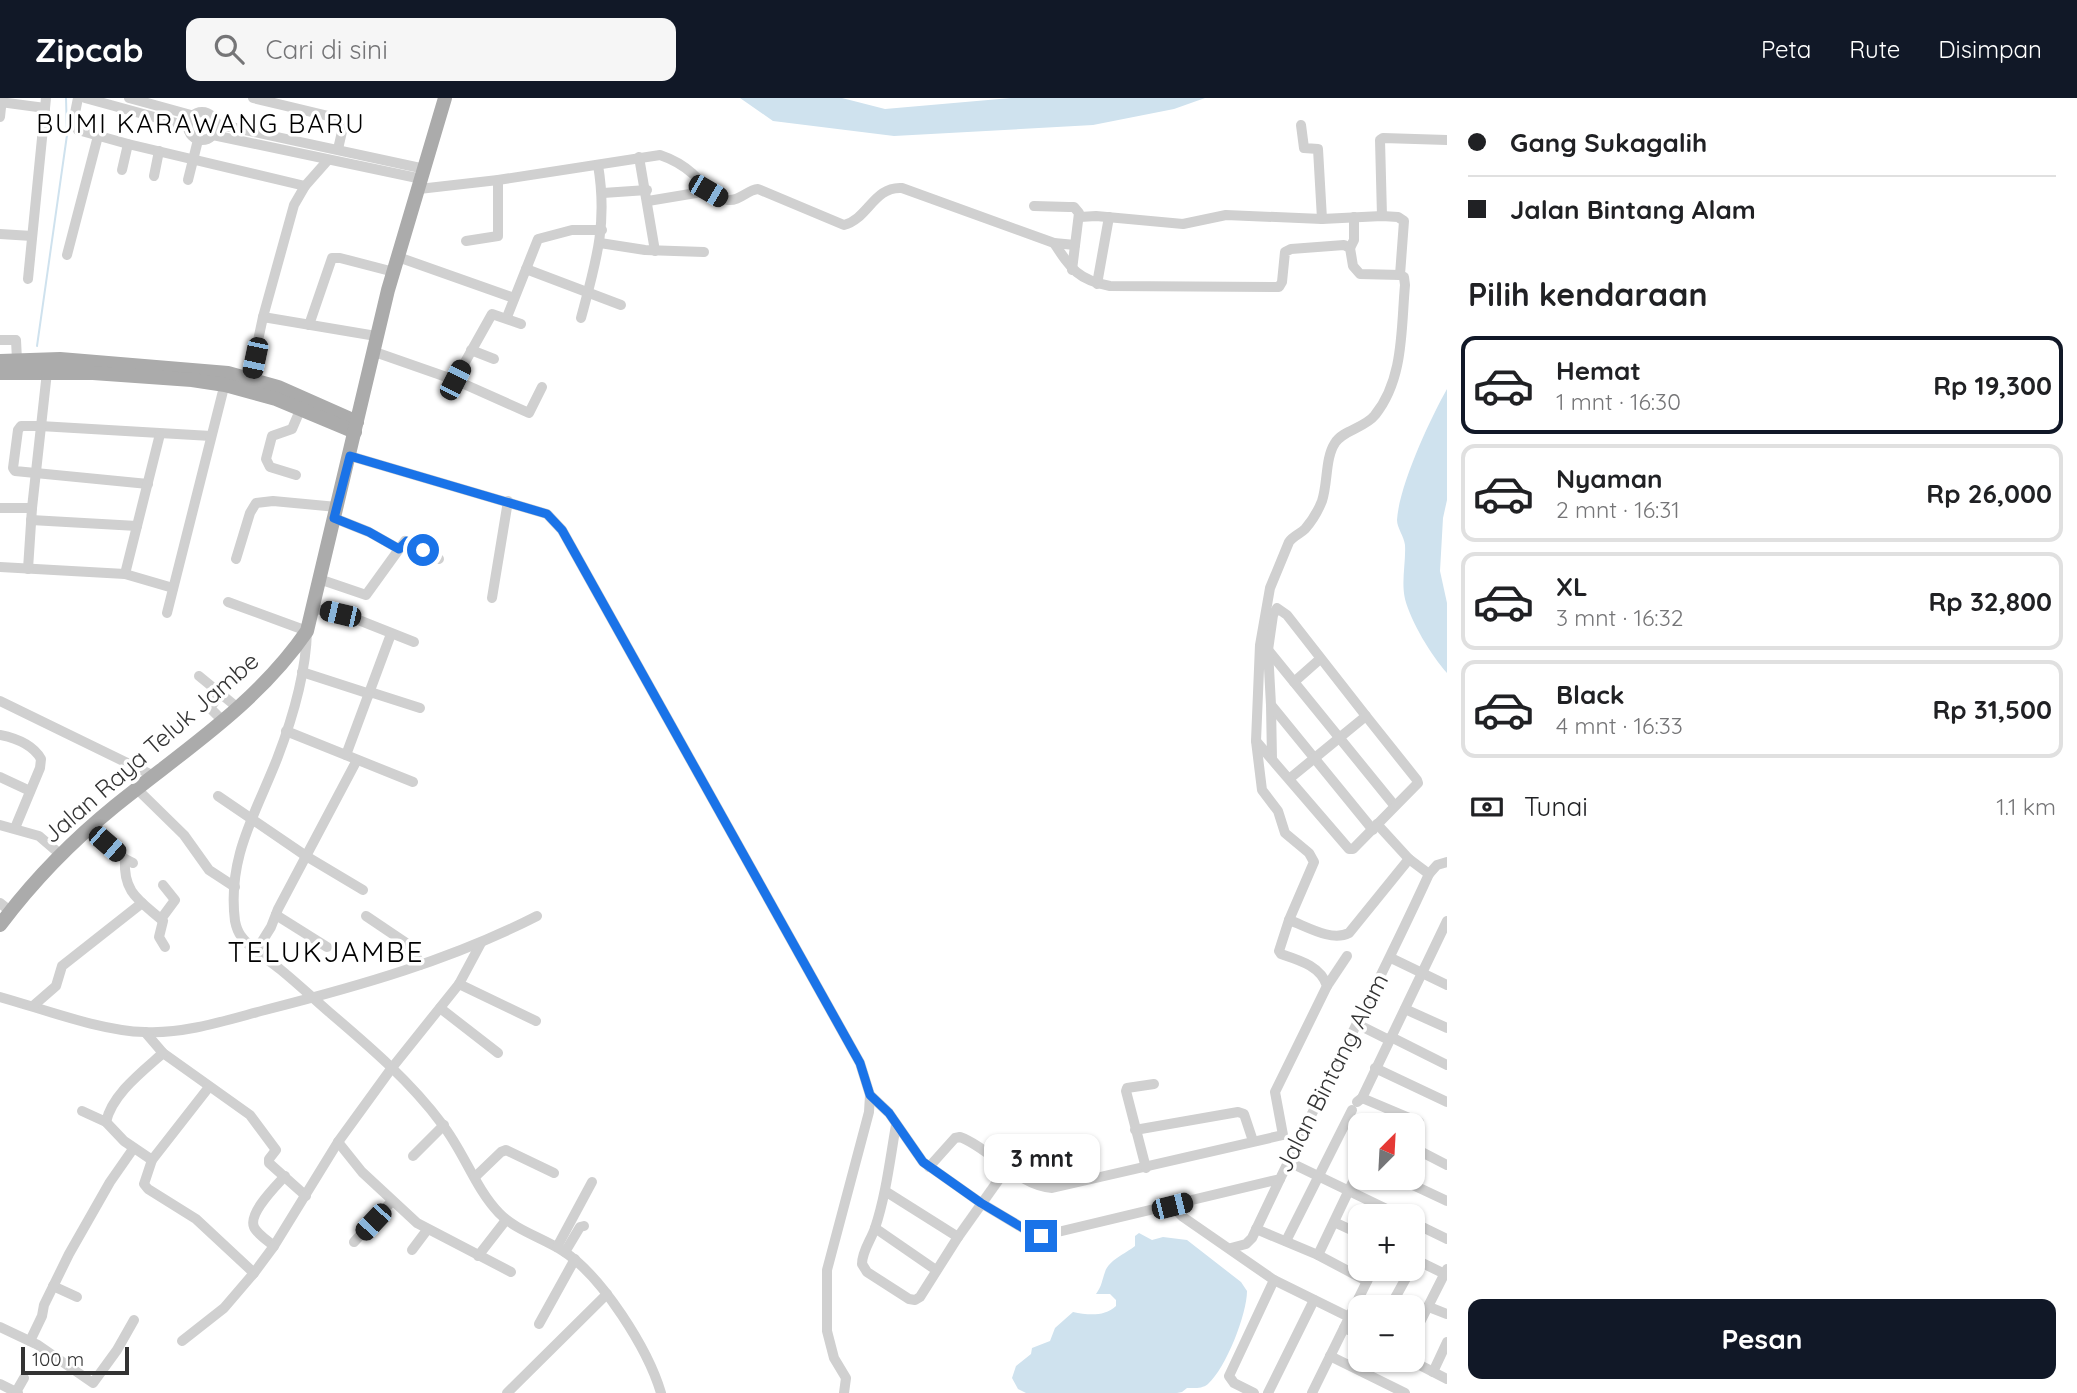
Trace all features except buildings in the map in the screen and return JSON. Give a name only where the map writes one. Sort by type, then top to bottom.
[{"type":"main road","name":"Jalan Raya Teluk Jambe","points":[[0,925],[5,907],[89,828],[224,722],[287,658],[307,631],[350,456],[372,351],[445,98]]},
{"type":"main road","points":[[0,361],[94,361],[224,383],[356,427]]},
{"type":"main road","points":[[0,373],[140,376],[224,383],[250,378],[303,397],[356,427]]},
{"type":"street","points":[[78,98],[73,125],[78,130],[305,186]]},
{"type":"street","points":[[85,98],[189,120]]},
{"type":"street","points":[[129,98],[189,120]]},
{"type":"street","points":[[205,112],[208,98]]},
{"type":"street","points":[[253,98],[341,119],[344,123],[338,149]]},
{"type":"street","points":[[0,117],[1,101],[45,103],[28,279]]},
{"type":"street","points":[[196,112],[205,112],[212,115],[215,130],[205,140],[198,139],[188,132],[189,120],[196,112]]},
{"type":"street","points":[[1301,125],[1304,147],[1318,149],[1322,219]]},
{"type":"street","points":[[215,130],[338,149],[422,179],[498,180],[660,155],[673,160],[694,175],[708,191],[722,199],[732,201],[758,189],[844,225],[853,221],[887,190],[902,188],[1054,243],[1075,245]]},
{"type":"street","points":[[215,130],[328,160],[396,168]]},
{"type":"street","points":[[67,255],[98,136]]},
{"type":"street","points":[[188,180],[198,139]]},
{"type":"street","points":[[1382,216],[1380,139],[1447,140]]},
{"type":"street","points":[[122,170],[128,144]]},
{"type":"street","points":[[154,176],[159,152]]},
{"type":"street","points":[[639,157],[655,251]]},
{"type":"street","points":[[250,378],[263,317],[294,205],[305,186],[328,160]]},
{"type":"street","points":[[581,318],[602,230],[603,193],[598,165]]},
{"type":"street","points":[[466,241],[498,236],[498,180]]},
{"type":"street","points":[[603,193],[647,196],[708,191]]},
{"type":"street","points":[[1034,206],[1074,208],[1080,217],[1072,270]]},
{"type":"street","points":[[1080,217],[1182,224],[1226,215],[1322,219],[1382,216],[1398,217],[1404,221],[1401,275],[1405,285],[1394,380],[1373,417],[1334,444],[1329,458],[1328,480],[1317,512],[1304,530],[1289,542],[1270,588],[1260,645],[1256,741],[1262,790],[1278,811],[1285,833],[1309,853],[1314,862],[1279,951],[1315,969],[1327,986]]},
{"type":"street","points":[[1097,284],[1109,218]]},
{"type":"street","points":[[1354,218],[1353,244],[1350,248],[1353,266],[1360,274],[1401,275]]},
{"type":"street","points":[[507,317],[538,239],[572,230],[602,230]]},
{"type":"street","points":[[0,234],[32,236]]},
{"type":"street","points":[[600,243],[655,251],[704,252]]},
{"type":"street","points":[[1054,243],[1072,270],[1083,279],[1110,286],[1279,287],[1282,282],[1285,252],[1291,249],[1344,245],[1350,248]]},
{"type":"street","points":[[398,257],[514,299]]},
{"type":"street","points":[[309,326],[332,258],[394,272]]},
{"type":"street","points":[[526,269],[621,305]]},
{"type":"street","points":[[455,380],[492,314],[522,324]]},
{"type":"street","points":[[263,317],[376,336]]},
{"type":"street","points":[[0,340],[16,340],[17,360]]},
{"type":"street","points":[[471,350],[494,359]]},
{"type":"street","points":[[372,351],[455,380],[529,413],[542,387]]},
{"type":"street","points":[[0,379],[47,375],[28,569]]},
{"type":"street","points":[[167,612],[224,383]]},
{"type":"street","points":[[296,475],[270,467],[266,459],[272,436],[292,429],[301,408]]},
{"type":"street","points":[[148,484],[15,471],[13,468],[19,428],[40,426],[211,436]]},
{"type":"street","points":[[125,574],[160,434]]},
{"type":"street","name":"Jalan Bintang Alam","points":[[350,456],[550,515],[562,530],[860,1063],[870,1095],[881,1104],[929,1167],[981,1203],[1033,1234],[1041,1236],[1280,1180],[1391,958],[1429,874]]},
{"type":"street","points":[[236,559],[250,513],[256,503],[273,501],[336,512],[399,549]]},
{"type":"street","points":[[492,598],[508,501]]},
{"type":"street","points":[[0,508],[32,508]]},
{"type":"street","points":[[31,520],[136,526]]},
{"type":"street","points":[[319,579],[366,595],[407,541],[439,559]]},
{"type":"street","points":[[0,567],[125,574],[173,588]]},
{"type":"street","points":[[228,602],[307,631],[302,672],[286,731],[238,855],[235,887],[236,924],[240,935],[391,1069],[444,1125],[475,1177],[506,1220],[575,1259],[607,1294],[637,1342],[661,1393]]},
{"type":"street","points":[[312,608],[356,619],[414,642]]},
{"type":"street","points":[[1256,741],[1349,849],[1353,849],[1394,805],[1416,786],[1417,779],[1280,608],[1277,608],[1273,615],[1268,650],[1272,759]]},
{"type":"street","points":[[256,951],[306,856],[352,757],[370,693],[391,634]]},
{"type":"street","points":[[1268,650],[1394,805]]},
{"type":"street","points":[[1294,682],[1320,659]]},
{"type":"street","points":[[302,672],[420,708]]},
{"type":"street","points":[[199,676],[238,708]]},
{"type":"street","points":[[221,693],[210,708],[224,722]]},
{"type":"street","points":[[0,701],[154,776]]},
{"type":"street","points":[[1271,705],[1375,827],[1409,859],[1429,874],[1437,865],[1447,862]]},
{"type":"street","points":[[1289,779],[1366,716]]},
{"type":"street","points":[[286,731],[414,782]]},
{"type":"street","points":[[0,735],[17,740],[40,755],[40,768],[15,828]]},
{"type":"street","points":[[0,777],[30,791]]},
{"type":"street","points":[[137,789],[184,835],[209,870],[235,887]]},
{"type":"street","points":[[218,796],[306,856],[363,890]]},
{"type":"street","points":[[0,825],[39,836],[61,855]]},
{"type":"street","points":[[89,828],[129,861],[125,881],[129,889],[161,919],[163,923],[159,937],[166,947]]},
{"type":"street","points":[[1289,920],[1329,935],[1344,936],[1409,859]]},
{"type":"street","points":[[161,919],[175,900],[163,885]]},
{"type":"street","points":[[33,1006],[55,986],[62,966],[142,902]]},
{"type":"street","points":[[276,915],[327,947]]},
{"type":"street","points":[[366,916],[412,947],[420,965]]},
{"type":"street","points":[[0,997],[87,1021],[145,1032],[202,1025],[371,982],[481,943],[537,916]]},
{"type":"street","points":[[1286,1241],[1390,1039],[1421,972],[1442,945],[1447,921]]},
{"type":"street","points":[[182,1340],[224,1308],[254,1273],[274,1246],[338,1142],[458,984],[481,943]]},
{"type":"street","points":[[929,1167],[955,1138],[960,1137],[1043,1188],[1052,1188],[1283,1135],[1275,1096],[1327,986],[1347,956]]},
{"type":"street","points":[[1391,958],[1447,985]]},
{"type":"street","points":[[458,984],[536,1021]]},
{"type":"street","points":[[440,1008],[498,1053]]},
{"type":"street","points":[[1405,1009],[1447,1028]]},
{"type":"street","points":[[1357,1024],[1447,1065]]},
{"type":"street","points":[[145,1032],[163,1052],[250,1115],[276,1150],[268,1163],[306,1196]]},
{"type":"street","points":[[106,1122],[110,1109],[126,1089],[163,1052]]},
{"type":"street","points":[[1375,1068],[1447,1102]]},
{"type":"street","points":[[1146,1168],[1126,1090],[1154,1084]]},
{"type":"street","points":[[209,1087],[152,1160],[145,1186],[195,1219],[254,1273]]},
{"type":"street","points":[[844,1393],[846,1378],[834,1358],[827,1331],[827,1270],[866,1127],[870,1095]]},
{"type":"street","points":[[1357,1103],[1390,1113]]},
{"type":"street","points":[[82,1111],[106,1122],[133,1149],[152,1160]]},
{"type":"street","points":[[1135,1130],[1238,1112],[1244,1114],[1253,1141]]},
{"type":"street","points":[[412,1156],[444,1125]]},
{"type":"street","points":[[896,1125],[885,1191],[862,1264],[867,1272],[909,1299],[920,1297],[1007,1168]]},
{"type":"street","points":[[338,1142],[362,1172],[427,1230],[512,1272]]},
{"type":"street","points":[[30,1341],[53,1286],[95,1208],[133,1149]]},
{"type":"street","points":[[475,1177],[506,1150],[554,1173]]},
{"type":"street","points":[[1425,1154],[1447,1165]]},
{"type":"street","points":[[1289,1161],[1348,1189]]},
{"type":"street","points":[[274,1246],[254,1229],[253,1223],[264,1201],[285,1176]]},
{"type":"street","points":[[1231,1248],[1246,1244],[1280,1180]]},
{"type":"street","points":[[561,1249],[592,1182]]},
{"type":"street","points":[[1318,1255],[1349,1190],[1377,1204]]},
{"type":"street","points":[[1424,1190],[1447,1201]]},
{"type":"street","points":[[885,1191],[958,1237]]},
{"type":"street","points":[[354,1242],[392,1201]]},
{"type":"street","points":[[1172,1206],[1183,1217],[1274,1280],[1348,1317]]},
{"type":"street","points":[[478,1256],[506,1220]]},
{"type":"street","points":[[1334,1222],[1348,1228]]},
{"type":"street","points":[[561,1249],[583,1226]]},
{"type":"street","points":[[875,1228],[936,1270]]},
{"type":"street","points":[[1425,1228],[1447,1239]]},
{"type":"street","points":[[1256,1229],[1348,1271]]},
{"type":"street","points":[[412,1250],[427,1230]]},
{"type":"street","points":[[539,1324],[575,1259]]},
{"type":"street","points":[[1425,1267],[1446,1273],[1425,1312]]},
{"type":"street","points":[[1254,1393],[1234,1383],[1229,1376],[1274,1280]]},
{"type":"street","points":[[1360,1295],[1367,1281]]},
{"type":"street","points":[[53,1286],[77,1297]]},
{"type":"street","points":[[507,1393],[607,1294]]},
{"type":"street","points":[[1268,1393],[1314,1300]]},
{"type":"street","points":[[1429,1307],[1447,1314]]},
{"type":"street","points":[[1327,1393],[1313,1390],[1348,1319]]},
{"type":"street","points":[[0,1327],[30,1341],[93,1383],[117,1350],[134,1320]]},
{"type":"street","points":[[1344,1328],[1348,1330]]},
{"type":"street","points":[[1433,1372],[1447,1342]]},
{"type":"street","points":[[1330,1356],[1405,1393]]},
{"type":"street","points":[[1425,1368],[1447,1378]]},
{"type":"street","points":[[0,1384],[17,1393],[24,1378]]},
{"type":"water","points":[[740,98],[842,98],[885,109],[1011,98],[1205,98],[1174,109],[1093,125],[894,136],[773,121]]},
{"type":"water","points":[[1447,389],[1447,500],[1443,518],[1440,571],[1447,603],[1447,673],[1422,638],[1405,599],[1405,545],[1397,520],[1409,472]]},
{"type":"water","points":[[1139,1233],[1152,1240],[1163,1237],[1187,1240],[1241,1282],[1247,1291],[1234,1340],[1215,1376],[1203,1387],[1187,1388],[1177,1393],[1026,1393],[1018,1389],[1012,1378],[1016,1366],[1031,1354],[1032,1348],[1050,1341],[1055,1328],[1073,1312],[1101,1314],[1116,1306],[1116,1300],[1110,1294],[1096,1294],[1107,1268],[1135,1246],[1135,1236]]},
{"type":"waterway","points":[[37,346],[67,135],[66,98]]},
{"type":"district","name":"BUMI KARAWANG BARU","points":[[201,124]]},
{"type":"district","name":"TELUKJAMBE","points":[[326,952]]},
{"type":"route","points":[[423,550],[407,541],[399,549],[369,532],[334,518],[350,456],[550,515],[562,530],[860,1063],[870,1095],[889,1113],[912,1149],[929,1167],[981,1203],[1033,1234],[1041,1236]]}]
